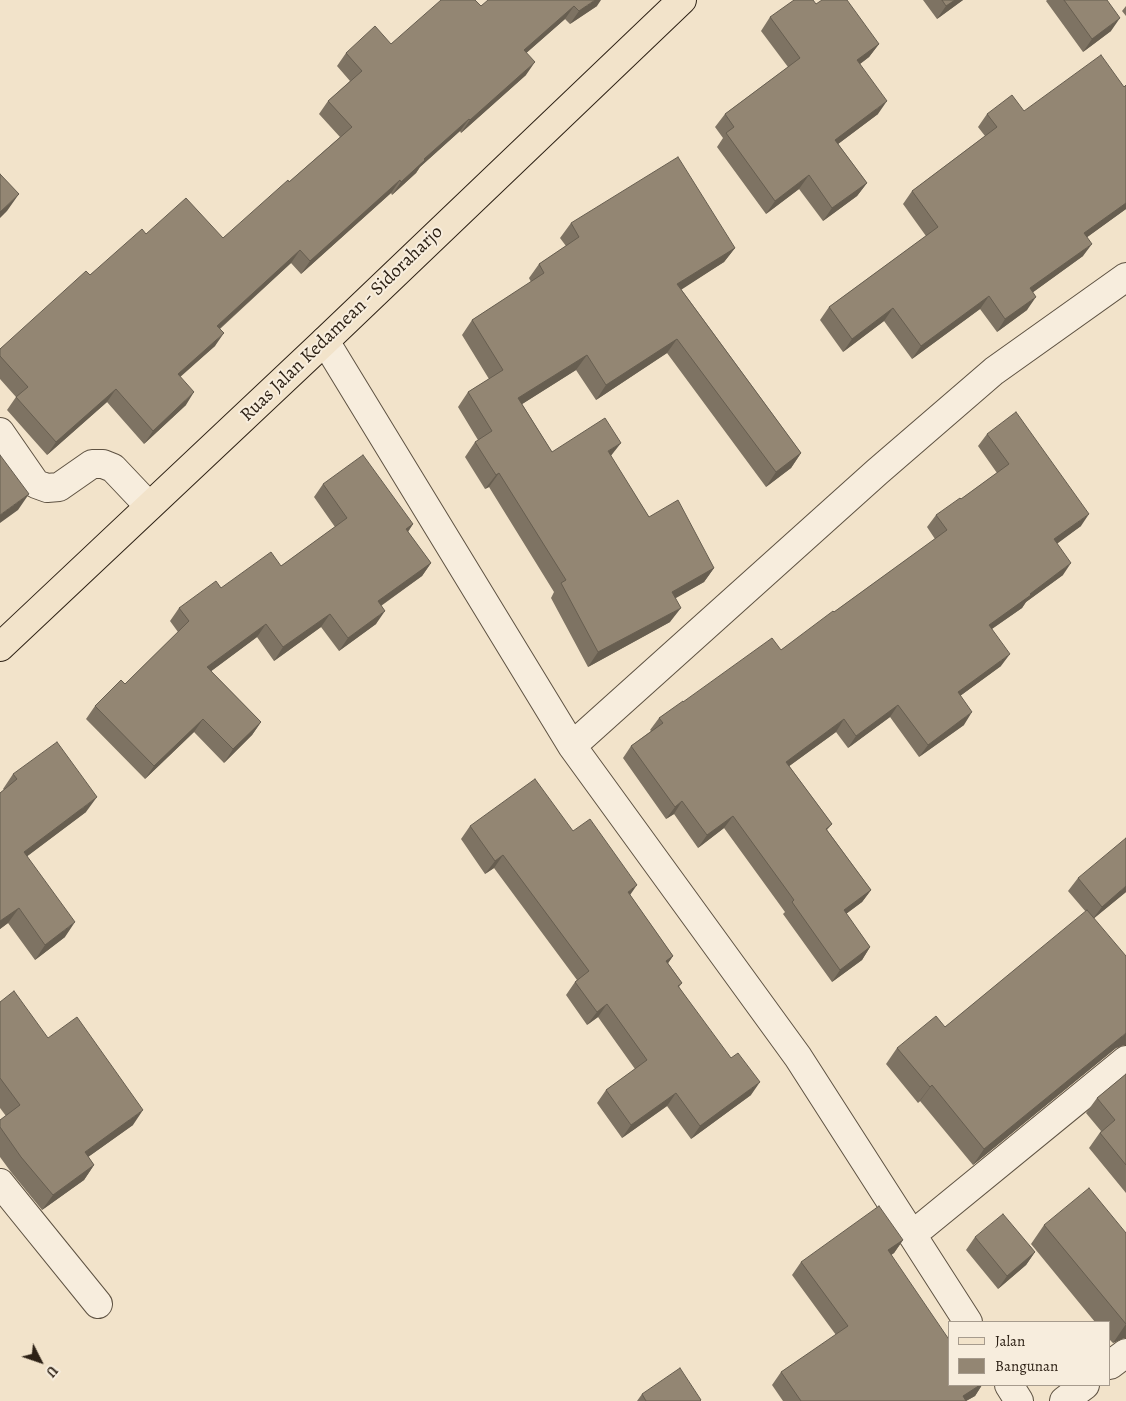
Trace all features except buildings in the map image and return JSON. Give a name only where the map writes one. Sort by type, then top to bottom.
[{"type":"main road","name":"Ruas Jalan Kedamean - Sidoraharjo","points":[[0,647],[682,0]]},
{"type":"street","points":[[572,746],[877,472],[994,371],[1126,276]]},
{"type":"street","points":[[325,340],[572,746],[798,1057],[967,1321]]},
{"type":"street","points":[[0,432],[36,484],[47,488],[59,487],[92,464],[103,464],[113,468],[149,506]]},
{"type":"street","points":[[912,1235],[1126,1060]]},
{"type":"street","points":[[0,1183],[98,1304]]},
{"type":"street","points":[[1111,1364],[1126,1353]]},
{"type":"street","points":[[1009,1386],[1019,1401]]},
{"type":"street","points":[[1064,1401],[1084,1386]]}]
